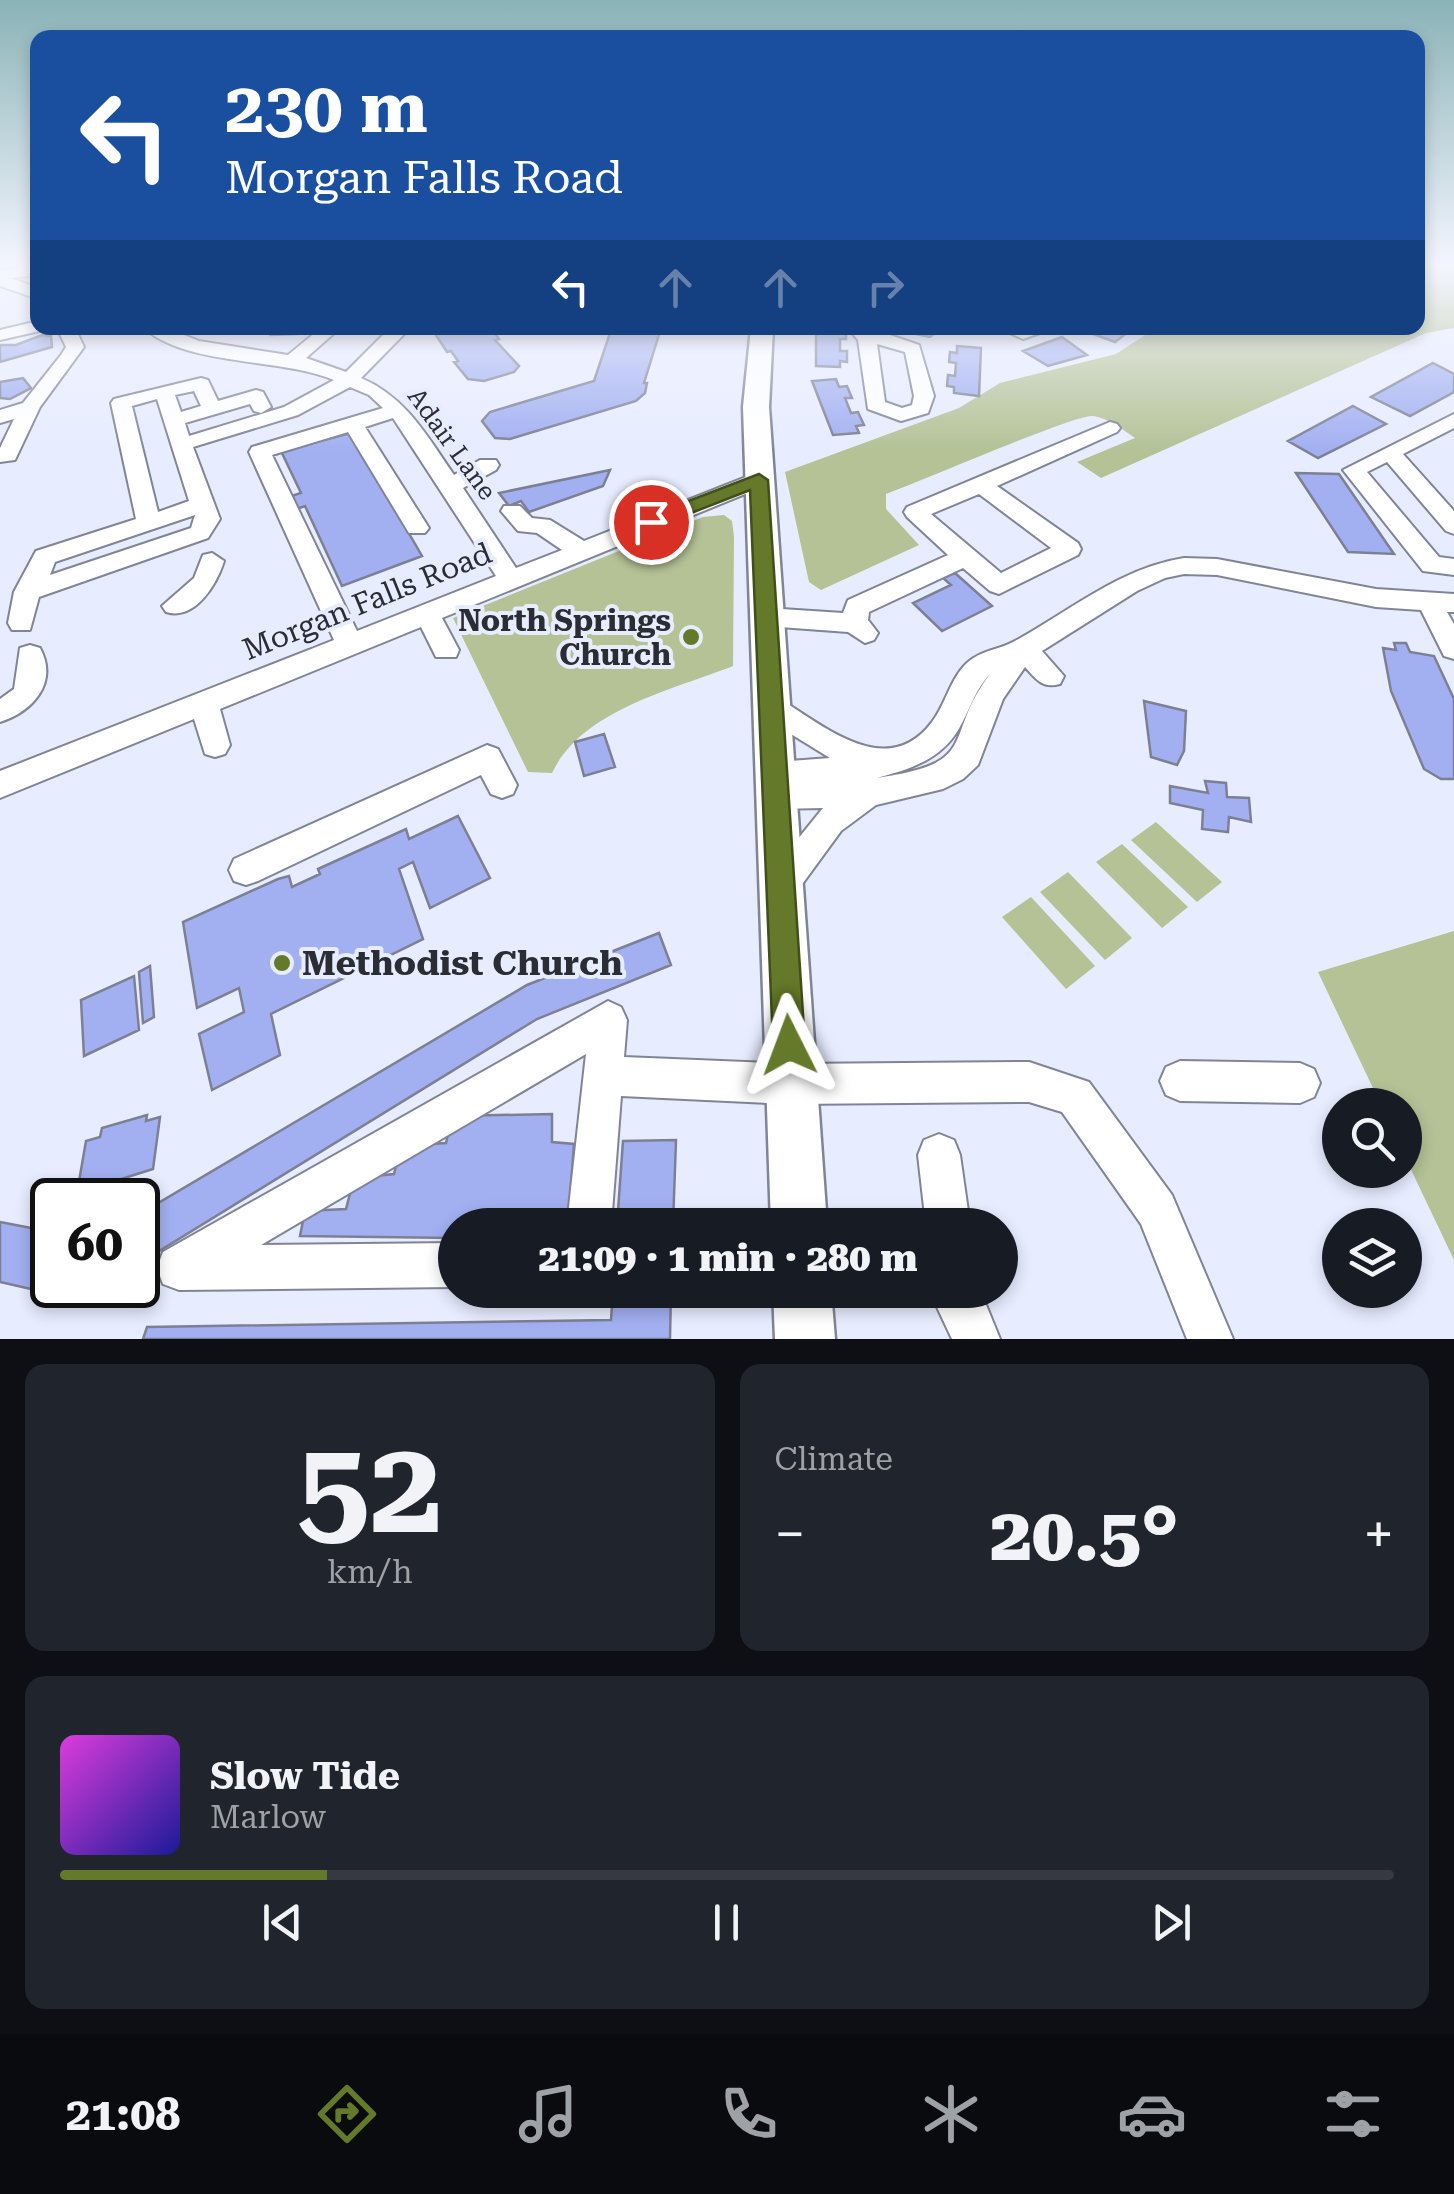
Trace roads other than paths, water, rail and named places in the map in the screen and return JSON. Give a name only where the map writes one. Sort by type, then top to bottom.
[{"type":"main road","points":[[761,335],[756,408],[797,1208]]},
{"type":"main road","points":[[803,1308],[805,1339]]},
{"type":"street","points":[[0,335],[30,328]]},
{"type":"street","points":[[4,455],[43,384],[66,366],[75,348],[69,335]]},
{"type":"street","name":"Adair Lane","points":[[172,335],[206,348],[292,361],[351,378],[398,410],[510,578]]},
{"type":"street","points":[[292,361],[323,335]]},
{"type":"street","points":[[178,432],[219,420],[262,414],[351,378],[393,335]]},
{"type":"street","points":[[149,523],[121,403],[200,384],[219,420]]},
{"type":"street","points":[[27,592],[200,534],[208,519],[164,391]]},
{"type":"street","points":[[0,417],[30,407]]},
{"type":"street","points":[[349,644],[260,452],[398,410]]},
{"type":"street","points":[[1454,420],[1354,470],[1432,565],[1454,567]]},
{"type":"street","points":[[353,424],[416,528]]},
{"type":"street","points":[[981,485],[1069,550],[999,585],[914,512],[1110,428]]},
{"type":"street","points":[[1392,454],[1454,526]]},
{"type":"street","points":[[450,486],[488,465]]},
{"type":"street","name":"Morgan Falls Road","points":[[0,785],[759,480]]},
{"type":"street","points":[[20,624],[20,600],[40,574],[45,557],[202,505]]},
{"type":"street","points":[[512,511],[526,526],[542,524],[580,550]]},
{"type":"street","points":[[766,618],[861,629],[857,608],[966,557]]},
{"type":"street","points":[[175,606],[205,583],[212,561]]},
{"type":"street","points":[[774,784],[872,778],[924,784],[967,758],[997,682],[1013,668],[1021,651],[1160,570],[1201,565],[1376,598],[1442,603],[1454,649]]},
{"type":"street","points":[[426,612],[446,650]]},
{"type":"street","points":[[1021,651],[1050,676]]},
{"type":"street","points":[[0,712],[24,700],[29,690],[30,654]]},
{"type":"street","points":[[204,702],[215,745]]},
{"type":"street","points":[[770,707],[839,750],[872,778]]},
{"type":"street","points":[[246,870],[487,758],[502,784]]},
{"type":"street","points":[[780,888],[830,821],[872,778]]},
{"type":"street","points":[[438,1265],[179,1268],[608,1020],[590,1208]]},
{"type":"street","points":[[602,1076],[791,1084],[1029,1082],[1075,1096],[1156,1210],[1210,1339]]},
{"type":"street","points":[[1180,1081],[1300,1083]]},
{"type":"street","points":[[938,1155],[946,1208]]},
{"type":"street","points":[[961,1308],[977,1339]]},
{"type":"place","name":"North Springs Church","points":[[691,637]]},
{"type":"place","name":"Methodist Church","points":[[282,963]]}]
